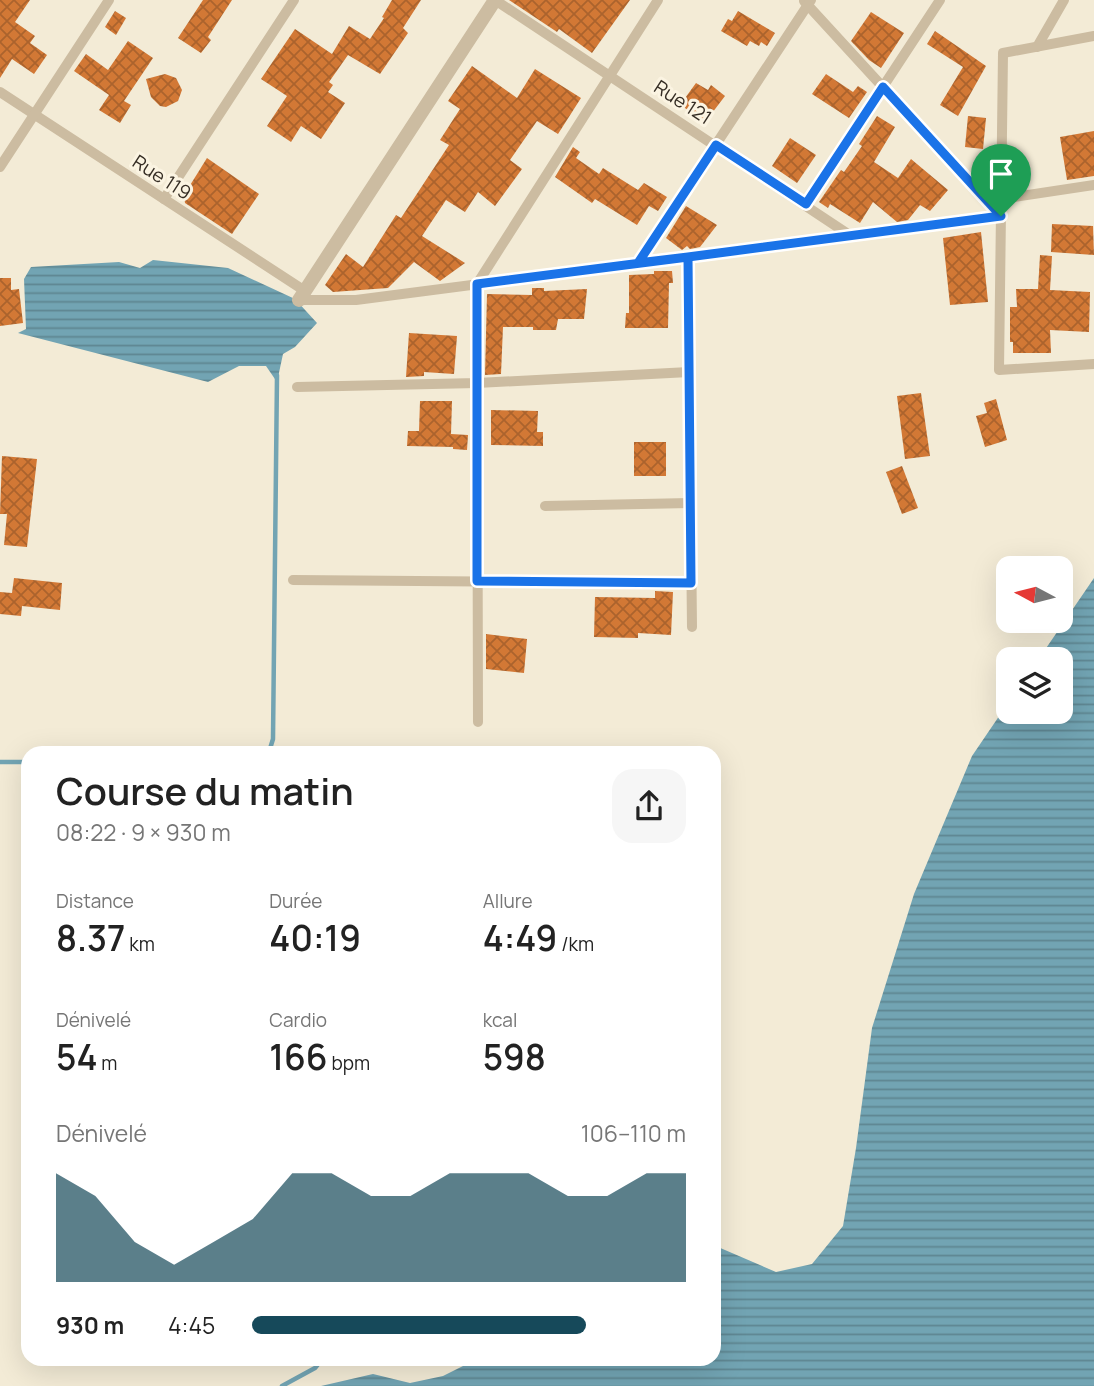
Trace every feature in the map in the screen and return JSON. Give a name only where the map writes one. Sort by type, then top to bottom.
[{"type":"street","points":[[0,167],[109,0]]},
{"type":"street","points":[[164,199],[294,0]]},
{"type":"street","points":[[495,0],[302,295],[356,300],[1001,216]]},
{"type":"street","name":"Rue 121","points":[[495,0],[851,236]]},
{"type":"street","points":[[478,722],[477,284],[658,0]]},
{"type":"street","points":[[806,204],[940,0]]},
{"type":"street","points":[[1037,47],[1064,0]]},
{"type":"street","points":[[638,263],[807,2],[1001,216]]},
{"type":"street","points":[[1094,36],[1003,53],[999,370],[1094,364]]},
{"type":"street","name":"Rue 119","points":[[0,92],[164,199],[302,295]]},
{"type":"street","points":[[1001,199],[1094,185]]},
{"type":"street","points":[[688,257],[692,627]]},
{"type":"street","points":[[297,387],[477,383],[689,372]]},
{"type":"street","points":[[545,506],[691,503]]},
{"type":"street","points":[[293,580],[691,583]]},
{"type":"water","points":[[153,260],[228,268],[295,299],[317,323],[295,347],[283,354],[277,382],[266,366],[239,366],[208,382],[18,333],[26,329],[24,279],[31,267],[119,262],[140,268]]},
{"type":"water","points":[[1094,578],[1094,1386],[321,1386],[373,1374],[410,1383],[443,1376],[463,1366],[721,1366],[721,1248],[776,1272],[812,1264],[843,1226],[872,1028],[914,894],[972,756],[996,721],[996,724],[1073,724],[1073,647],[1047,647],[1056,634],[1073,634],[1073,609]]},
{"type":"building","points":[[0,0],[30,0],[15,22],[35,36],[30,43],[47,55],[34,74],[12,59],[0,78]]},
{"type":"building","points":[[203,0],[232,0],[201,53],[178,38]]},
{"type":"building","points":[[392,0],[421,0],[403,28],[408,33],[380,74],[348,55],[329,82],[333,85],[328,92],[345,103],[321,139],[301,126],[291,142],[267,126],[287,96],[261,79],[295,29],[332,54],[349,26],[370,39]]},
{"type":"building","points":[[509,0],[630,0],[592,53],[559,29],[557,32]]},
{"type":"building","points":[[115,11],[126,18],[116,35],[105,27]]},
{"type":"building","points":[[738,11],[775,33],[767,46],[761,42],[759,46],[750,41],[747,46],[721,31],[728,19],[732,21]]},
{"type":"building","points":[[871,12],[904,33],[881,68],[851,41]]},
{"type":"building","points":[[935,31],[986,66],[958,116],[940,105],[963,67],[927,44]]},
{"type":"building","points":[[128,41],[153,58],[124,101],[131,105],[120,123],[99,110],[109,95],[74,71],[86,54],[108,70]]},
{"type":"building","points":[[472,66],[517,98],[535,69],[581,98],[558,134],[537,121],[510,160],[522,169],[495,206],[478,192],[465,212],[446,200],[422,236],[465,263],[440,281],[414,262],[388,288],[333,292],[325,285],[346,254],[363,267],[396,215],[401,218],[449,145],[440,140],[460,109],[448,101]]},
{"type":"building","points":[[165,74],[176,78],[182,90],[178,101],[166,107],[160,106],[151,97],[146,79]]},
{"type":"building","points":[[826,74],[853,92],[858,86],[867,92],[849,118],[812,94]]},
{"type":"building","points":[[696,83],[708,90],[711,85],[725,96],[706,121],[680,105]]},
{"type":"building","points":[[877,116],[895,127],[874,162],[898,178],[911,159],[948,190],[930,211],[920,205],[908,220],[897,222],[873,202],[860,223],[830,204],[828,208],[819,202],[862,146],[859,144]]},
{"type":"building","points":[[968,116],[986,118],[983,149],[965,147]]},
{"type":"building","points":[[1094,131],[1094,176],[1067,180],[1060,137]]},
{"type":"building","points":[[790,138],[816,155],[797,183],[772,166]]},
{"type":"building","points":[[573,147],[580,152],[576,158],[599,174],[603,168],[638,190],[644,183],[667,197],[658,211],[649,206],[637,225],[595,199],[592,203],[555,177]]},
{"type":"building","points":[[207,158],[259,194],[232,234],[185,203],[184,195]]},
{"type":"building","points":[[686,206],[717,225],[700,247],[690,249],[687,246],[682,250],[666,238]]},
{"type":"building","points":[[1052,224],[1093,226],[1094,255],[1051,252]]},
{"type":"building","points":[[981,232],[988,302],[950,305],[943,238]]},
{"type":"building","points":[[1040,255],[1052,256],[1050,290],[1090,292],[1089,332],[1050,330],[1051,353],[1013,353],[1013,342],[1010,342],[1010,307],[1017,307],[1016,289],[1038,289]]},
{"type":"building","points":[[654,271],[672,271],[673,283],[669,283],[668,328],[625,328],[626,313],[629,313],[629,275],[654,274]]},
{"type":"building","points":[[0,278],[11,278],[11,290],[19,289],[23,323],[0,326]]},
{"type":"building","points":[[532,288],[544,288],[544,291],[587,289],[584,319],[558,319],[556,330],[503,327],[501,374],[485,375],[487,294],[532,295]]},
{"type":"building","points":[[409,333],[457,336],[454,374],[424,372],[424,376],[406,377]]},
{"type":"building","points":[[921,393],[930,456],[905,459],[897,396]]},
{"type":"building","points":[[996,399],[1007,440],[985,447],[976,416],[987,413],[984,403]]},
{"type":"building","points":[[420,401],[452,401],[451,434],[468,435],[467,450],[407,446],[408,431],[419,431]]},
{"type":"building","points":[[491,410],[538,411],[537,432],[543,432],[543,446],[491,445]]},
{"type":"building","points":[[634,442],[666,442],[666,476],[634,476]]},
{"type":"building","points":[[2,456],[37,459],[27,547],[4,545],[7,514],[0,514]]},
{"type":"building","points":[[902,466],[918,508],[902,514],[886,472]]},
{"type":"building","points":[[14,578],[62,583],[60,610],[22,606],[21,616],[0,614],[0,592],[12,593]]},
{"type":"building","points":[[655,591],[673,592],[671,635],[638,633],[638,638],[594,637],[595,597],[655,598]]},
{"type":"building","points":[[486,634],[527,639],[524,673],[486,669]]},
{"type":"waterway","points":[[271,746],[277,375]]},
{"type":"waterway","points":[[0,762],[21,762]]},
{"type":"waterway","points":[[282,1386],[317,1366]]},
{"type":"route","points":[[1001,216],[688,257],[477,284],[477,581],[691,583],[688,257],[638,263],[716,145],[806,204],[883,87],[1001,216]]}]
